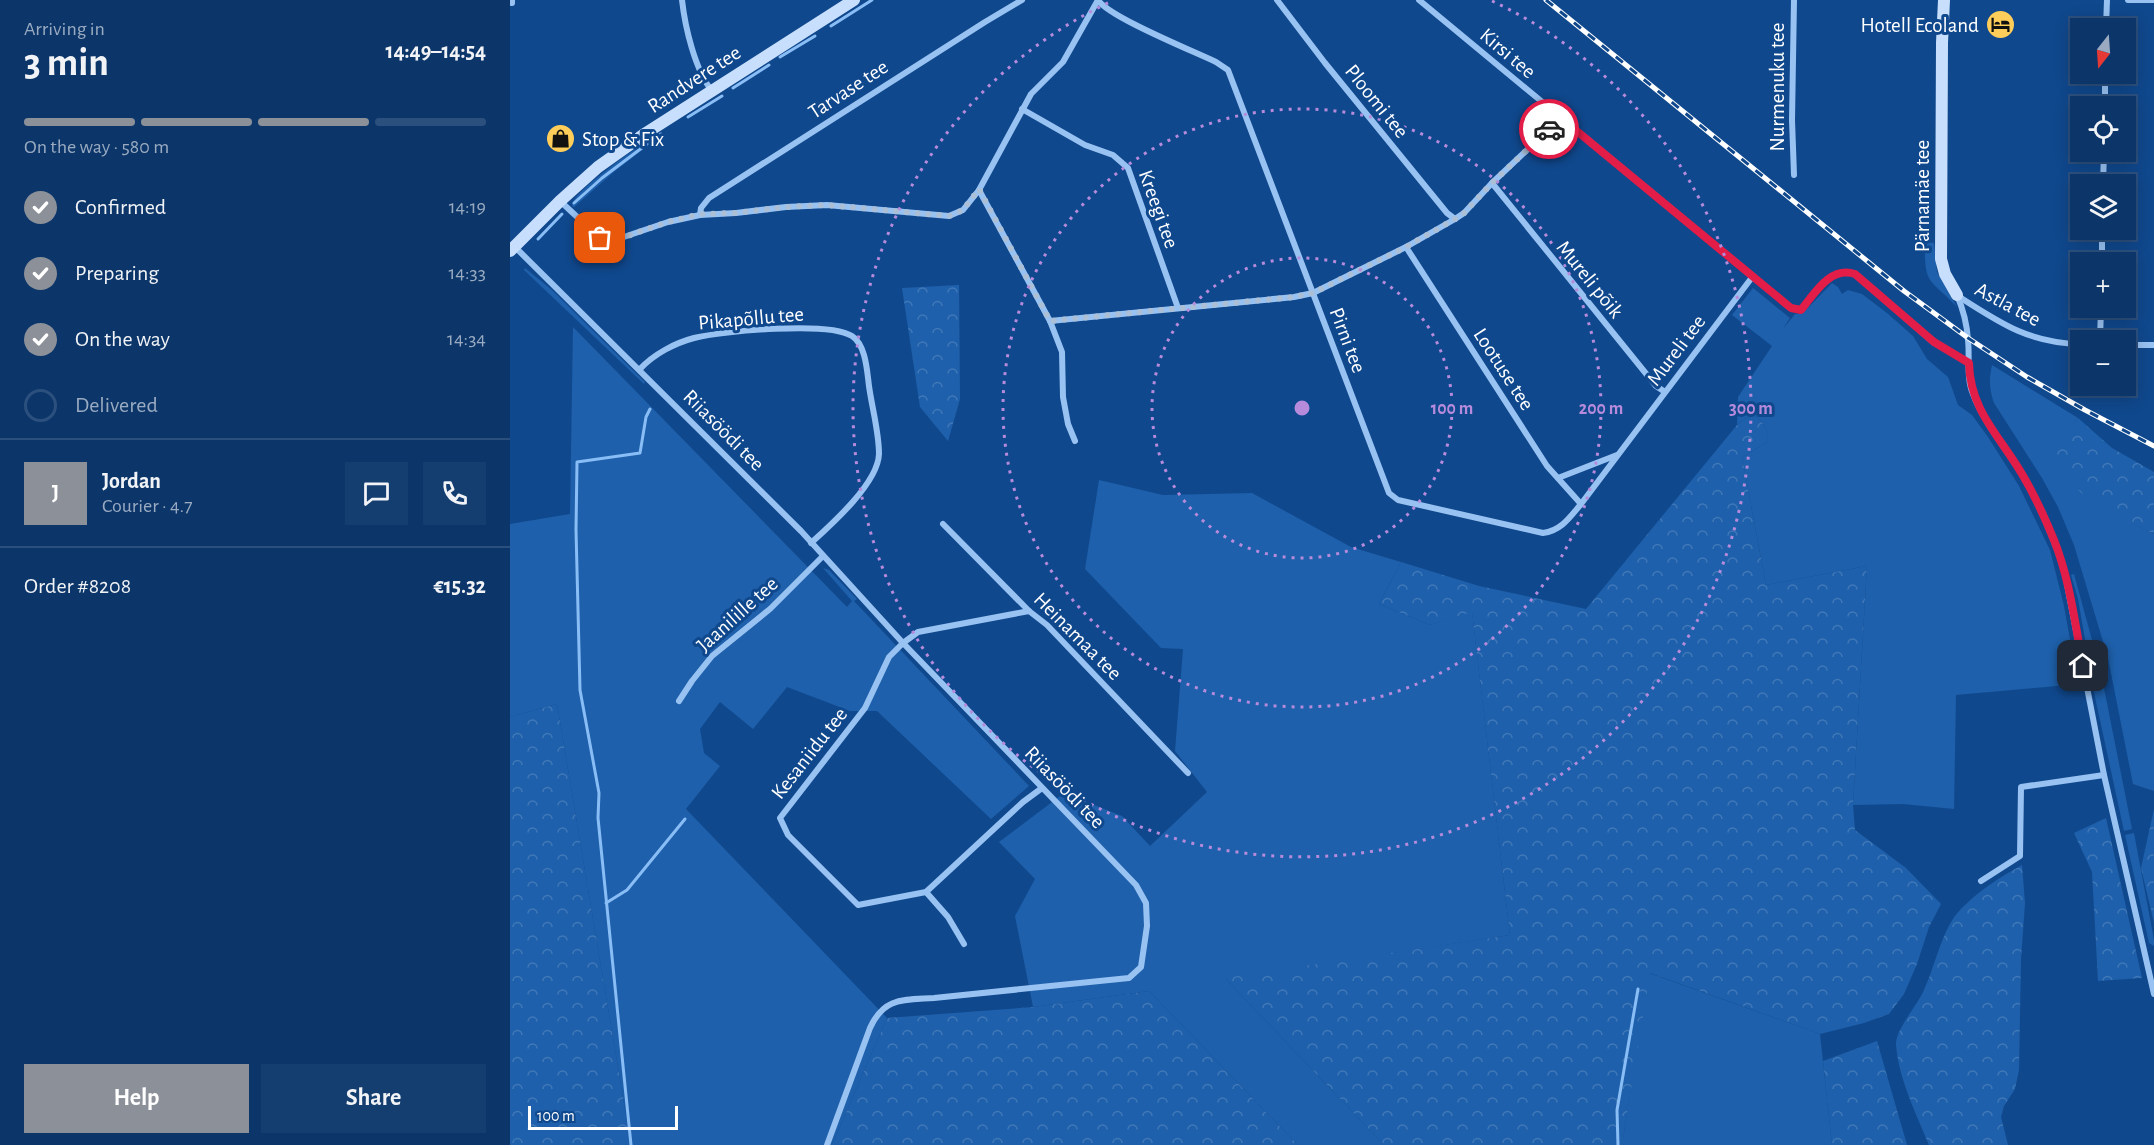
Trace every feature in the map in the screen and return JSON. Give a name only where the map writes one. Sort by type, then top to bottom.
[{"type":"street","name":"Randvere tee","points":[[512,248],[598,167],[646,133],[854,0]]},
{"type":"street","name":"Tarvase tee","points":[[700,214],[701,208],[709,198],[1022,0]]},
{"type":"street","points":[[560,201],[602,240],[609,242],[700,214],[827,205],[949,216],[963,210],[979,189],[1031,94],[1063,62],[1098,0]]},
{"type":"street","name":"Pirni tee","points":[[1098,0],[1102,6],[1121,17],[1216,62],[1228,70],[1389,493],[1398,500],[1543,533],[1559,528]]},
{"type":"street","name":"Ploomi tee","points":[[1277,0],[1418,178],[1447,213],[1455,219]]},
{"type":"street","name":"Kirsi tee","points":[[1419,0],[1788,306],[1801,310],[1831,276],[1845,272],[1855,274],[1934,342],[1969,363]]},
{"type":"street","name":"Nurmenuku tee","points":[[1794,0],[1794,175]]},
{"type":"street","name":"Pärnamäe tee","points":[[1936,0],[1942,43]]},
{"type":"street","name":"Pärnamäe tee","points":[[1944,0],[1941,259],[1945,274],[1957,295],[1965,321],[1972,394],[1983,415],[2022,474],[2054,539],[2064,569],[2104,775],[2154,994]]},
{"type":"street","points":[[2106,18],[2107,0]]},
{"type":"street","points":[[2128,0],[2154,0]]},
{"type":"street","points":[[684,1],[685,21],[701,72],[712,91]]},
{"type":"street","name":"Kreegi tee","points":[[1022,109],[1085,144],[1113,155],[1128,168],[1178,308]]},
{"type":"street","points":[[1050,321],[1294,297],[1313,293],[1406,247],[1464,213],[1492,183],[1561,118]]},
{"type":"street","name":"Mureli põik","points":[[1492,183],[1656,386],[1665,392]]},
{"type":"street","points":[[979,189],[1050,321],[1062,352],[1063,397],[1068,424],[1075,441]]},
{"type":"street","name":"Lootuse tee","points":[[1406,247],[1547,466],[1581,504]]},
{"type":"street","name":"Riiasöödi tee","points":[[512,248],[640,369],[811,543],[1136,885],[1144,897],[1147,913],[1143,960],[1141,967],[1134,975],[1119,980],[902,1000],[886,1006],[875,1017],[870,1028],[827,1145]]},
{"type":"street","name":"Mureli tee","points":[[1559,528],[1581,504],[1753,276]]},
{"type":"street","name":"Astla tee","points":[[1957,295],[2010,327],[2052,343],[2070,344]]},
{"type":"street","name":"Pikapõllu tee","points":[[640,369],[670,347],[694,338],[728,333],[764,329],[811,328],[850,335],[860,344],[867,374],[879,456],[861,492],[850,507],[811,543]]},
{"type":"street","points":[[2136,345],[2154,345]]},
{"type":"street","points":[[1558,478],[1618,455]]},
{"type":"street","name":"Heinamaa tee","points":[[943,524],[1029,611],[1047,625],[1188,773]]},
{"type":"street","name":"Jaanilille tee","points":[[679,701],[712,656],[770,609],[823,556]]},
{"type":"street","points":[[903,642],[918,632],[1029,611]]},
{"type":"street","name":"Kesaniidu tee","points":[[903,642],[889,657],[865,708],[780,818],[788,835],[858,904],[926,892]]},
{"type":"street","points":[[1981,881],[2020,856],[2021,787],[2104,775]]},
{"type":"street","points":[[964,944],[948,917],[926,892],[1023,802],[1042,788]]},
{"type":"green space","points":[[647,141],[649,145],[574,207],[572,206],[582,191],[592,182]]},
{"type":"green space","points":[[1925,242],[1934,243],[1937,272],[1957,307],[1930,280],[1926,267]]},
{"type":"green space","points":[[525,268],[552,290],[645,382],[644,384],[524,270]]},
{"type":"green space","points":[[1832,283],[1842,294],[1848,290],[1862,294],[1887,313],[1913,336],[1927,359],[1948,377],[1958,405],[1972,415],[2019,486],[2050,550],[2064,606],[2078,684],[1956,695],[1954,809],[1903,804],[1853,805],[1867,566],[1766,585],[1742,457],[1766,443],[1767,431],[1755,416],[1746,418],[1737,425],[1738,397],[1772,346],[1732,315],[1753,288],[1790,318],[1783,329],[1795,314],[1802,314]]},
{"type":"green space","points":[[959,285],[960,399],[948,441],[920,407],[902,288]]},
{"type":"green space","points":[[573,327],[847,607],[852,601],[823,568],[829,570],[857,599],[854,601],[1029,786],[991,819],[877,711],[850,711],[787,687],[753,729],[720,702],[700,729],[704,753],[720,766],[686,809],[887,1018],[832,1145],[631,1145],[557,704],[510,717],[510,524],[570,514]]},
{"type":"green space","points":[[1992,365],[2078,418],[2057,443],[2134,524],[2154,534],[2154,791],[2133,784],[2108,658],[2074,545],[2058,507],[2042,478],[1994,403],[1990,384]]},
{"type":"green space","points":[[1755,416],[1765,428],[1766,443],[1742,457],[1766,585],[1867,566],[1853,805],[1855,830],[1906,868],[1941,904],[1929,927],[1904,994],[1889,1014],[1820,1034],[1650,973],[1622,1145],[1384,1145],[1225,978],[1510,935],[1472,612],[1430,625],[1379,604],[1401,562],[1479,586],[1586,609],[1737,425],[1746,418]]},
{"type":"green space","points":[[2078,418],[2112,448],[2154,472],[2154,534],[2104,510],[2084,495],[2063,473],[2056,459],[2055,447]]},
{"type":"green space","points":[[1099,480],[1163,495],[1252,493],[1351,547],[1401,562],[1379,604],[1430,625],[1472,611],[1510,935],[1226,979],[1384,1145],[1298,1145],[1149,991],[1033,1007],[1015,916],[1035,879],[999,842],[1064,793],[1122,816],[1150,846],[1207,792],[1175,751],[1183,649],[1161,648],[1085,569]]},
{"type":"green space","points":[[2074,574],[2101,673],[2132,829],[2124,831],[2095,697],[2078,599],[2071,575]]},
{"type":"green space","points":[[557,704],[631,1145],[510,1145],[510,717]]},
{"type":"green space","points":[[2154,809],[2154,923],[2141,868]]},
{"type":"green space","points":[[2106,818],[2142,978],[2098,981],[2092,872],[2074,833]]},
{"type":"green space","points":[[2134,833],[2154,946],[2149,943],[2125,835]]},
{"type":"green space","points":[[2022,865],[2025,903],[2021,959],[2019,1070],[2015,1089],[2004,1106],[2001,1117],[2008,1145],[1929,1145],[1904,1084],[1898,1058],[1897,1039],[1902,1026],[1922,994],[1953,918],[1981,891]]},
{"type":"green space","points":[[1649,973],[1820,1034],[1832,1145],[1622,1145]]},
{"type":"green space","points":[[1149,991],[1298,1145],[832,1145],[887,1018],[1033,1007]]},
{"type":"green space","points":[[1877,1041],[1907,1145],[1832,1145],[1823,1061]]},
{"type":"waterway","points":[[831,26],[872,0]]},
{"type":"waterway","points":[[780,57],[815,36]]},
{"type":"waterway","points":[[733,88],[769,65]]},
{"type":"waterway","points":[[688,117],[722,96]]},
{"type":"waterway","points":[[655,138],[661,134]]},
{"type":"waterway","points":[[574,203],[602,178],[647,144]]},
{"type":"waterway","points":[[538,239],[562,214]]},
{"type":"waterway","points":[[631,1145],[598,818],[599,793],[580,690],[576,530],[577,462],[640,453],[646,417],[650,409]]},
{"type":"waterway","points":[[606,903],[627,890],[685,819]]},
{"type":"waterway","points":[[1618,1145],[1617,1110],[1638,989]]},
{"type":"railway","points":[[1546,0],[1904,291],[1968,338],[2027,377],[2154,446]]},
{"type":"way so far","points":[[600,238],[609,242],[700,214],[736,213],[786,207],[827,205],[949,216],[963,210],[979,189],[1050,321],[1294,297],[1313,293],[1406,247],[1455,219],[1464,213],[1549,129]]},
{"type":"place","name":"Hotell Ecoland","points":[[2000,25]]},
{"type":"place","name":"Stop & Fix","points":[[561,139]]},
{"type":"route","points":[[1549,129],[1561,118],[1791,308],[1801,310],[1835,274],[1845,272],[1855,274],[1934,342],[1969,363],[1972,394],[1983,415],[2022,474],[2054,539],[2064,569],[2083,666]]}]
